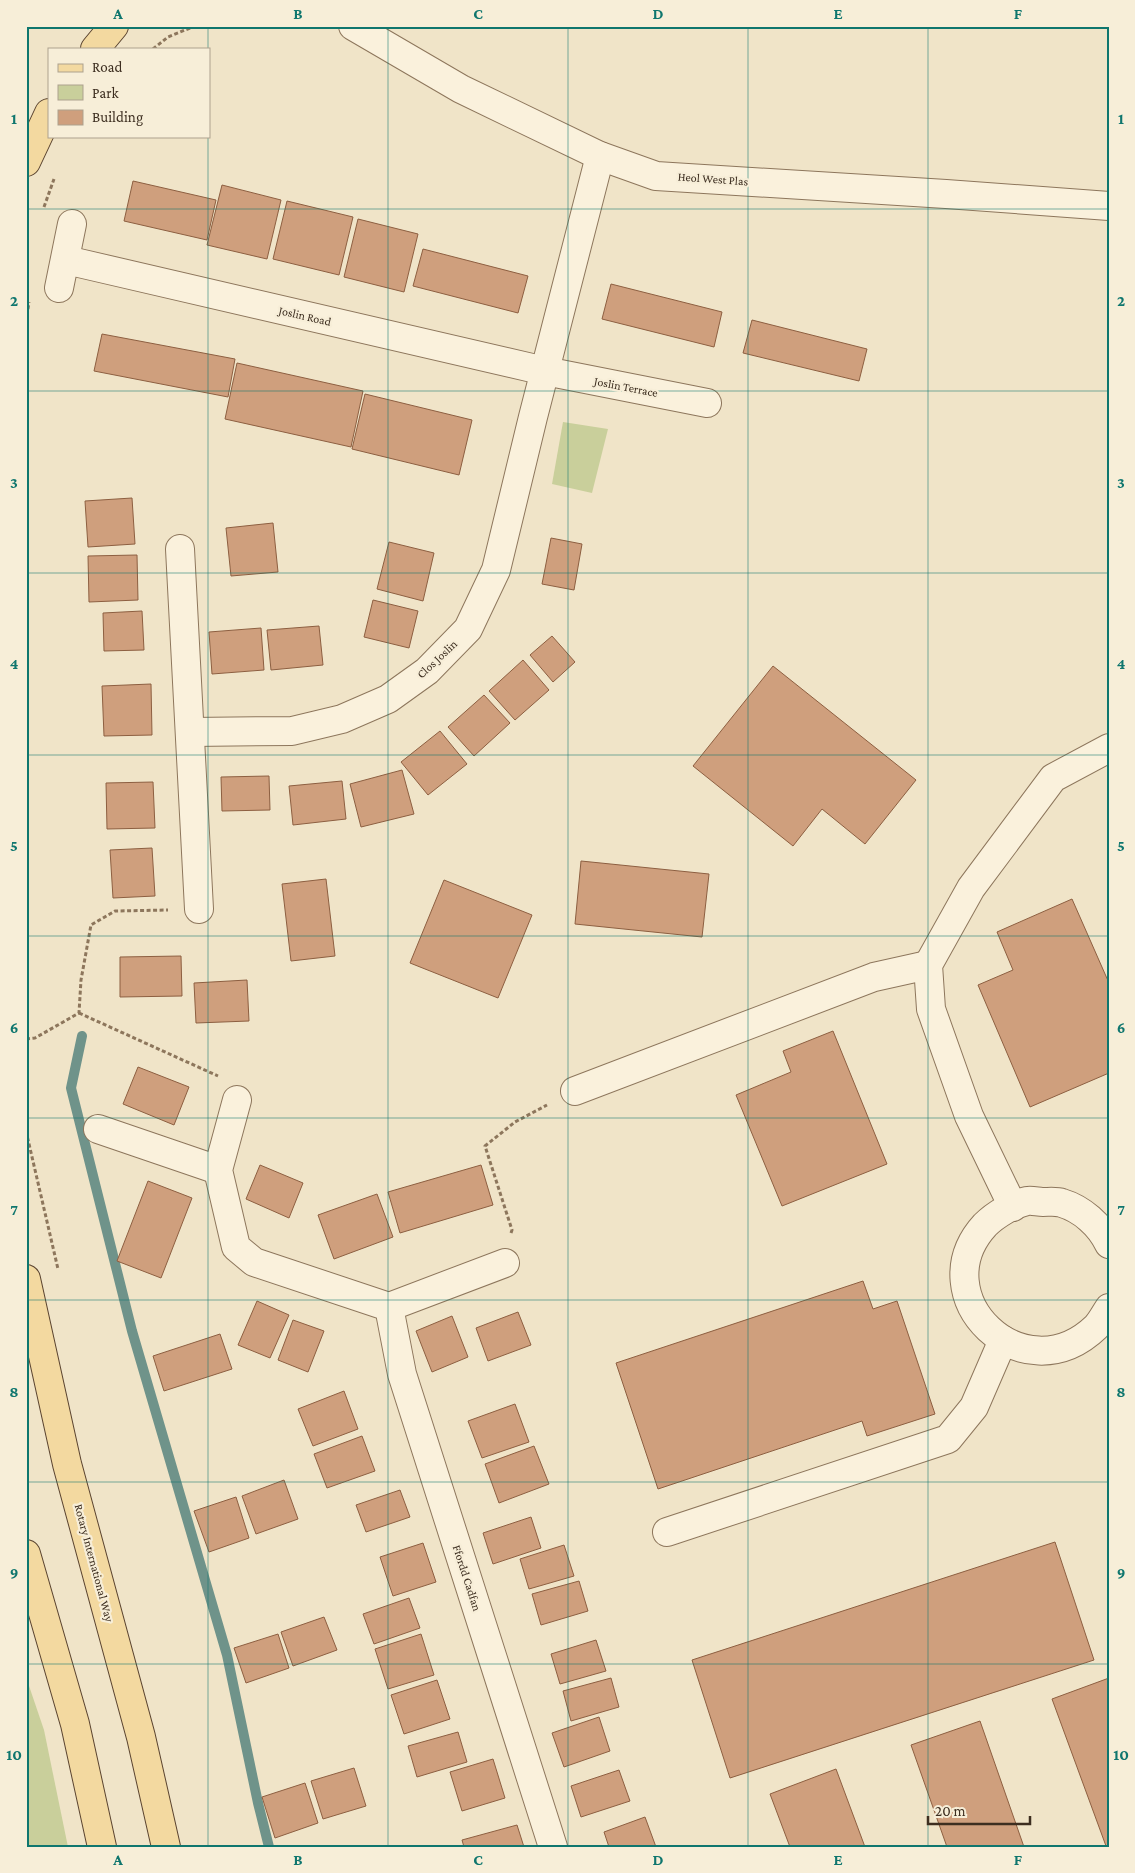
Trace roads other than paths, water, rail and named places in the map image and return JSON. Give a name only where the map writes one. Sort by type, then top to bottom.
[{"type":"main road","points":[[96,48],[114,26]]},
{"type":"main road","points":[[26,162],[48,115]]},
{"type":"main road","name":"Rotary International Way","points":[[26,1278],[67,1464],[141,1737],[166,1847]]},
{"type":"main road","points":[[26,1554],[75,1724],[102,1847]]},
{"type":"street","name":"Heol West Plas","points":[[353,26],[461,89],[600,156],[656,176],[955,194],[1109,206]]},
{"type":"street","points":[[545,371],[600,156]]},
{"type":"street","points":[[59,288],[72,224]]},
{"type":"street","name":"Joslin Road","points":[[66,260],[545,371]]},
{"type":"street","name":"Joslin Terrace","points":[[545,371],[707,403]]},
{"type":"street","name":"Clos Joslin","points":[[190,732],[292,731],[342,719],[388,699],[428,671],[468,629],[496,570],[545,371]]},
{"type":"street","points":[[180,549],[199,909]]},
{"type":"street","points":[[1013,1208],[969,1116],[956,1081],[931,1009],[928,965],[971,888],[1053,778],[1109,748]]},
{"type":"street","points":[[575,1091],[874,977],[928,965]]},
{"type":"street","points":[[237,1100],[218,1170],[236,1247],[254,1262],[389,1307],[505,1263]]},
{"type":"street","points":[[98,1129],[218,1170]]},
{"type":"street","points":[[1109,1244],[1103,1232],[1085,1214],[1061,1202],[1028,1201],[994,1215],[977,1235],[967,1259],[965,1285],[973,1310],[990,1331],[1012,1345],[1038,1351],[1063,1348],[1076,1342],[1097,1326],[1109,1308]]},
{"type":"street","name":"Ffordd Cadfan","points":[[389,1307],[402,1374],[553,1847]]},
{"type":"street","points":[[667,1532],[948,1439],[974,1407],[1003,1340]]},
{"type":"waterway","points":[[82,1036],[71,1088],[132,1331],[227,1655],[269,1847]]}]
